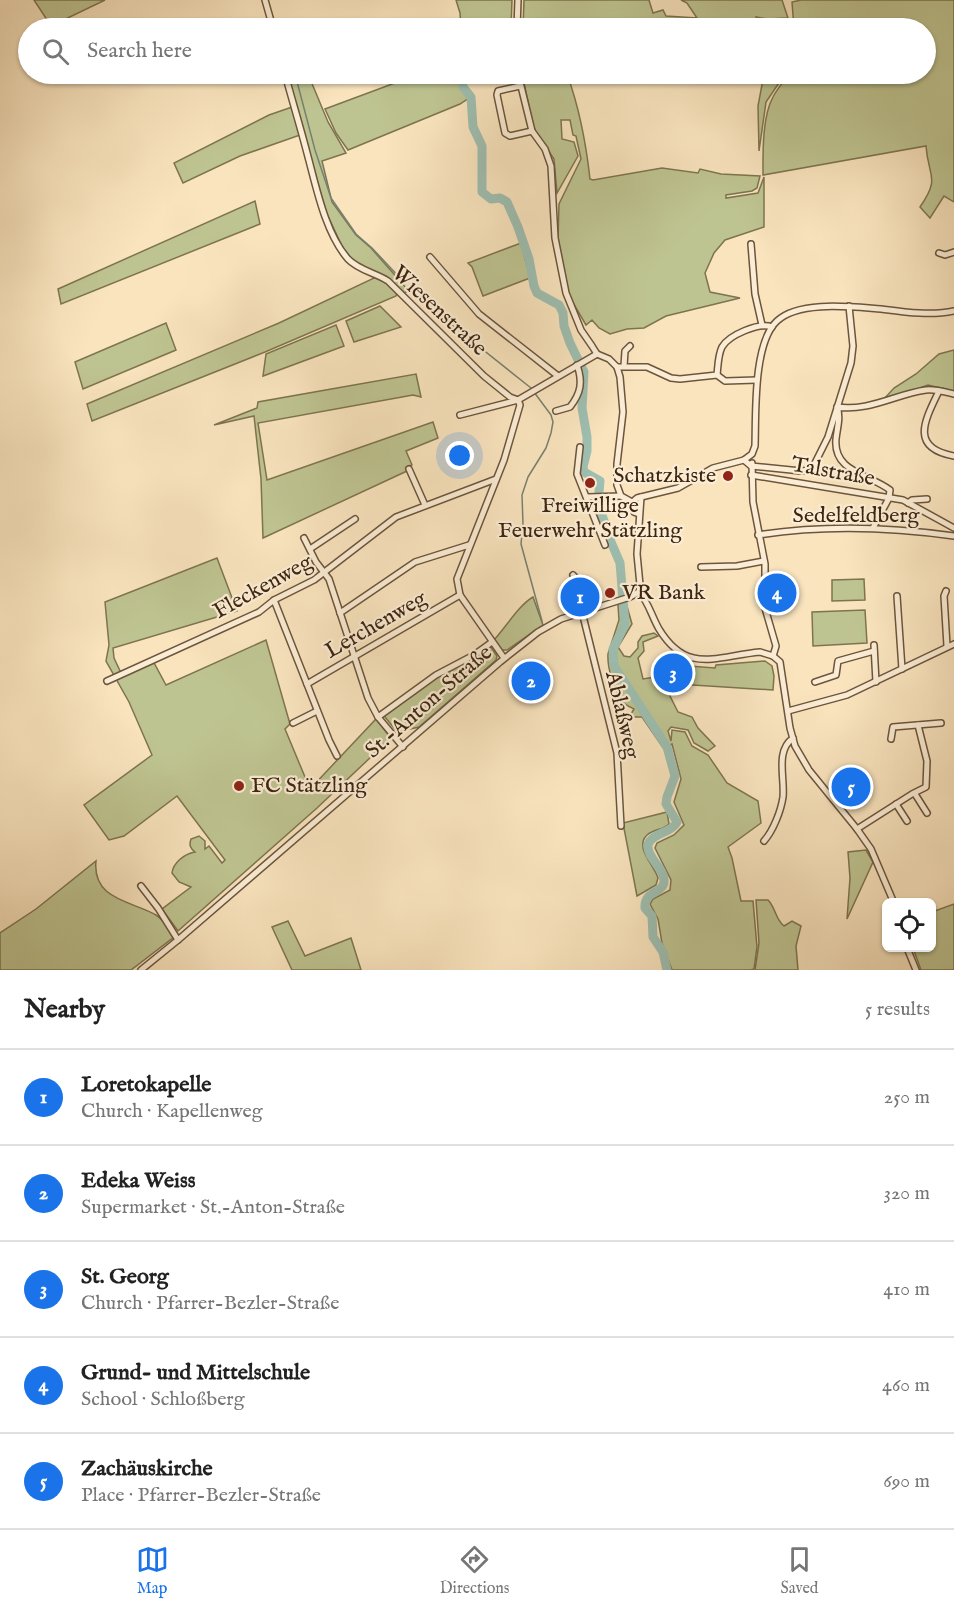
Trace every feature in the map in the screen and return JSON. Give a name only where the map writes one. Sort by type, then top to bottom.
[{"type":"street","points":[[265,0],[270,18]]},
{"type":"street","points":[[517,18],[518,0]]},
{"type":"street","name":"Wiesenstraße","points":[[288,84],[324,212],[343,253],[357,266],[388,281],[484,376],[510,397],[518,400]]},
{"type":"street","points":[[532,131],[510,136],[505,134],[498,91],[520,86],[532,131],[545,149],[551,166],[555,238],[566,293],[581,330],[597,354],[609,359],[616,367],[620,377],[623,412],[617,485],[621,496]]},
{"type":"street","points":[[751,244],[755,294],[762,325]]},
{"type":"street","points":[[939,253],[945,255],[954,252]]},
{"type":"street","points":[[430,257],[479,314],[558,376]]},
{"type":"street","points":[[773,656],[776,646],[765,608],[764,561],[758,535],[751,475],[752,454],[755,446],[757,380],[772,327],[781,318],[806,309],[831,305],[937,313],[954,311]]},
{"type":"street","points":[[744,460],[751,466],[810,470],[828,437],[853,356],[849,306]]},
{"type":"street","points":[[717,375],[719,356],[724,344],[762,325],[772,327]]},
{"type":"street","points":[[624,366],[625,351],[630,346]]},
{"type":"street","points":[[460,415],[518,400],[597,354]]},
{"type":"street","points":[[556,411],[570,407],[579,394],[580,364]]},
{"type":"street","points":[[616,367],[647,367],[671,378],[680,379],[717,375],[725,381],[757,380]]},
{"type":"street","points":[[837,407],[862,406],[928,389],[954,394]]},
{"type":"street","points":[[939,391],[923,430],[933,449],[939,453],[954,456]]},
{"type":"street","points":[[504,658],[460,595],[457,579],[504,460],[520,405],[518,400]]},
{"type":"street","points":[[837,407],[839,413],[835,442],[841,463],[890,490],[889,498],[873,528]]},
{"type":"street","points":[[580,447],[578,474],[604,545]]},
{"type":"street","points":[[632,502],[641,497],[678,488],[713,468],[744,460],[752,454]]},
{"type":"street","points":[[409,469],[425,505]]},
{"type":"street","name":"Talstraße","points":[[751,475],[903,500],[954,528]]},
{"type":"street","name":"Fleckenweg","points":[[107,681],[252,616],[274,600],[306,585],[324,573],[402,514],[496,479]]},
{"type":"street","points":[[588,497],[621,496],[632,502]]},
{"type":"street","points":[[641,497],[637,554],[639,591],[665,639],[674,649],[698,660],[760,652],[773,656],[780,662],[793,738],[809,770],[857,829],[880,867],[892,898]]},
{"type":"street","name":"Talstraße","points":[[908,502],[927,499]]},
{"type":"street","points":[[632,502],[633,509],[639,514]]},
{"type":"street","points":[[310,549],[355,519]]},
{"type":"street","name":"Sedelfeldberg","points":[[758,535],[873,528],[912,530],[954,536]]},
{"type":"street","points":[[304,538],[329,579],[368,698],[378,717],[403,747]]},
{"type":"street","points":[[340,613],[415,562],[469,545]]},
{"type":"street","points":[[701,567],[737,566],[764,561]]},
{"type":"street","points":[[573,575],[580,583],[588,609]]},
{"type":"street","name":"St.-Anton-Straße","points":[[141,970],[504,658],[538,632],[561,619],[639,591]]},
{"type":"street","points":[[946,591],[944,596],[947,646]]},
{"type":"street","name":"Lerchenweg","points":[[307,684],[460,595]]},
{"type":"street","points":[[897,596],[902,669]]},
{"type":"street","points":[[274,600],[337,756]]},
{"type":"street","name":"Ablaßweg","points":[[582,612],[617,753],[621,826]]},
{"type":"street","points":[[378,717],[436,675],[474,655],[492,642]]},
{"type":"street","points":[[788,711],[847,695],[954,644]]},
{"type":"street","points":[[815,682],[836,675],[838,661],[874,648],[876,682]]},
{"type":"street","points":[[293,723],[317,711]]},
{"type":"street","points":[[891,739],[892,717]]},
{"type":"street","points":[[893,727],[941,723]]},
{"type":"street","points":[[857,829],[926,787],[927,766],[918,725]]},
{"type":"street","points":[[764,841],[772,832],[783,798],[784,749],[793,738]]},
{"type":"street","points":[[915,794],[927,813]]},
{"type":"street","points":[[896,804],[907,821]]},
{"type":"street","points":[[141,886],[178,940]]},
{"type":"street","points":[[908,952],[914,967]]},
{"type":"green space","points":[[34,0],[105,0],[68,18],[46,18]]},
{"type":"green space","points":[[456,0],[512,0],[511,18],[460,18]]},
{"type":"green space","points":[[524,0],[649,0],[653,13],[663,10],[666,16],[697,18],[523,18]]},
{"type":"green space","points":[[681,0],[782,0],[788,18],[697,18],[687,3]]},
{"type":"green space","points":[[801,0],[954,0],[954,202],[944,196],[930,218],[920,207],[932,183],[926,146],[763,175],[764,135],[769,105],[782,84],[936,84],[936,18],[793,18],[792,2]]},
{"type":"green space","points":[[290,84],[312,84],[328,122],[346,153],[322,161],[332,202],[356,235],[371,248],[408,290],[405,293],[382,275],[353,262],[342,246],[326,212]]},
{"type":"green space","points":[[392,84],[461,84],[469,98],[460,104],[348,150],[336,133],[325,109]]},
{"type":"green space","points":[[524,84],[570,84],[582,125],[590,179],[662,168],[698,173],[700,169],[721,174],[760,176],[757,188],[752,191],[726,195],[726,198],[758,193],[764,177],[764,227],[725,240],[714,253],[705,273],[710,292],[740,298],[666,316],[644,328],[627,329],[610,334],[599,328],[592,320],[586,325],[569,296],[558,239],[559,204],[581,159],[576,136],[573,135],[570,120],[561,120],[562,139],[574,142],[578,156],[557,193],[554,159],[534,129]]},
{"type":"green space","points":[[762,84],[778,84],[766,102],[759,151],[758,106]]},
{"type":"green space","points":[[292,107],[300,135],[240,156],[183,183],[174,163],[269,115]]},
{"type":"green space","points":[[255,201],[260,224],[61,304],[58,289]]},
{"type":"green space","points":[[521,243],[530,278],[483,296],[472,267],[468,263]]},
{"type":"green space","points":[[376,277],[389,285],[397,293],[396,296],[265,352],[92,421],[87,404],[279,323]]},
{"type":"green space","points":[[380,306],[401,327],[354,342],[346,321]]},
{"type":"green space","points":[[166,323],[176,350],[83,389],[75,362]]},
{"type":"green space","points":[[336,325],[344,346],[263,376],[266,354]]},
{"type":"green space","points":[[954,350],[954,391],[928,385],[883,400],[894,388],[916,374],[939,354]]},
{"type":"green space","points":[[416,374],[421,397],[413,395],[258,423],[267,480],[433,422],[438,438],[406,451],[412,465],[406,468],[407,471],[263,538],[261,479],[254,416],[214,425],[257,408],[258,402]]},
{"type":"green space","name":"FC Stätzling","points":[[217,558],[237,611],[113,648],[114,658],[122,675],[153,661],[166,685],[266,640],[290,724],[285,729],[310,789],[376,719],[391,738],[317,808],[178,931],[162,909],[191,887],[179,882],[172,873],[174,866],[180,860],[195,852],[190,846],[191,839],[199,836],[205,841],[205,849],[209,846],[222,863],[225,860],[177,796],[124,836],[109,840],[84,805],[152,755],[129,702],[106,661],[109,645],[105,602]]},
{"type":"green space","points":[[864,579],[865,600],[832,601],[832,580]]},
{"type":"green space","points":[[533,597],[543,625],[507,650],[500,650],[494,640]]},
{"type":"green space","points":[[626,603],[632,624],[618,647],[624,656],[630,657],[638,648],[638,642],[642,636],[654,633],[658,636],[643,642],[644,651],[638,658],[643,679],[655,677],[661,684],[670,685],[669,694],[678,712],[692,717],[698,728],[715,746],[708,751],[694,743],[688,730],[671,727],[668,731],[671,741],[672,730],[685,732],[692,746],[708,755],[727,783],[758,801],[761,823],[728,847],[741,901],[753,901],[757,947],[754,969],[672,970],[662,943],[658,919],[650,904],[653,899],[670,890],[671,880],[655,848],[657,843],[674,835],[684,825],[674,802],[681,779],[672,744],[664,749],[642,717],[634,717],[631,714],[634,709],[622,701],[616,691],[608,654],[619,620],[618,605]]},
{"type":"green space","points":[[865,610],[867,643],[813,646],[812,612]]},
{"type":"green space","points":[[491,647],[497,656],[496,660],[419,727],[397,732],[385,717],[385,714],[442,673]]},
{"type":"green space","points":[[765,661],[772,666],[773,690],[661,683],[656,676],[657,668],[663,664],[715,668],[716,665]]},
{"type":"green space","points":[[667,812],[669,824],[647,835],[643,845],[646,856],[658,878],[656,885],[637,896],[623,823]]},
{"type":"green space","points":[[866,850],[873,862],[847,919],[850,878],[848,852]]},
{"type":"green space","points":[[96,861],[96,874],[100,884],[107,892],[156,915],[174,937],[131,970],[0,970],[0,933],[36,909]]},
{"type":"green space","points":[[756,900],[768,900],[784,926],[792,921],[801,926],[796,946],[798,970],[755,970],[759,943]]},
{"type":"green space","points":[[954,904],[954,970],[921,970],[914,952],[936,952],[936,911]]},
{"type":"green space","points":[[288,921],[305,956],[351,938],[361,970],[292,970],[272,927]]},
{"type":"waterway","points":[[298,84],[315,150],[331,198],[356,234],[401,279]]},
{"type":"waterway","points":[[463,84],[471,97],[473,127],[482,146],[482,192],[491,199],[500,198],[507,202],[529,259],[537,293],[559,305],[570,343],[584,372],[582,408],[587,451],[583,467],[584,472],[600,481],[598,503],[620,563],[625,624],[613,649],[614,666],[667,747],[675,776],[666,804],[677,822],[671,829],[653,838],[648,845],[650,854],[664,880],[661,888],[648,898],[645,908],[652,916],[653,937],[663,952],[667,970]]},
{"type":"waterway","points":[[413,291],[438,314],[531,388],[551,415],[553,422],[546,448],[528,477],[522,495],[521,544],[542,621]]},
{"type":"place","name":"Schatzkiste","points":[[728,476]]},
{"type":"place","name":"Freiwillige Feuerwehr Stätzling","points":[[590,483]]},
{"type":"place","name":"VR Bank","points":[[610,593]]},
{"type":"place","name":"Grund- und Mittelschule","points":[[777,593]]},
{"type":"place","name":"Loretokapelle","points":[[580,597]]},
{"type":"place","name":"St. Georg","points":[[673,673]]},
{"type":"place","name":"Edeka Weiss","points":[[531,681]]},
{"type":"place","name":"FC Stätzling","points":[[239,786]]},
{"type":"place","name":"Zachäuskirche","points":[[851,787]]}]
